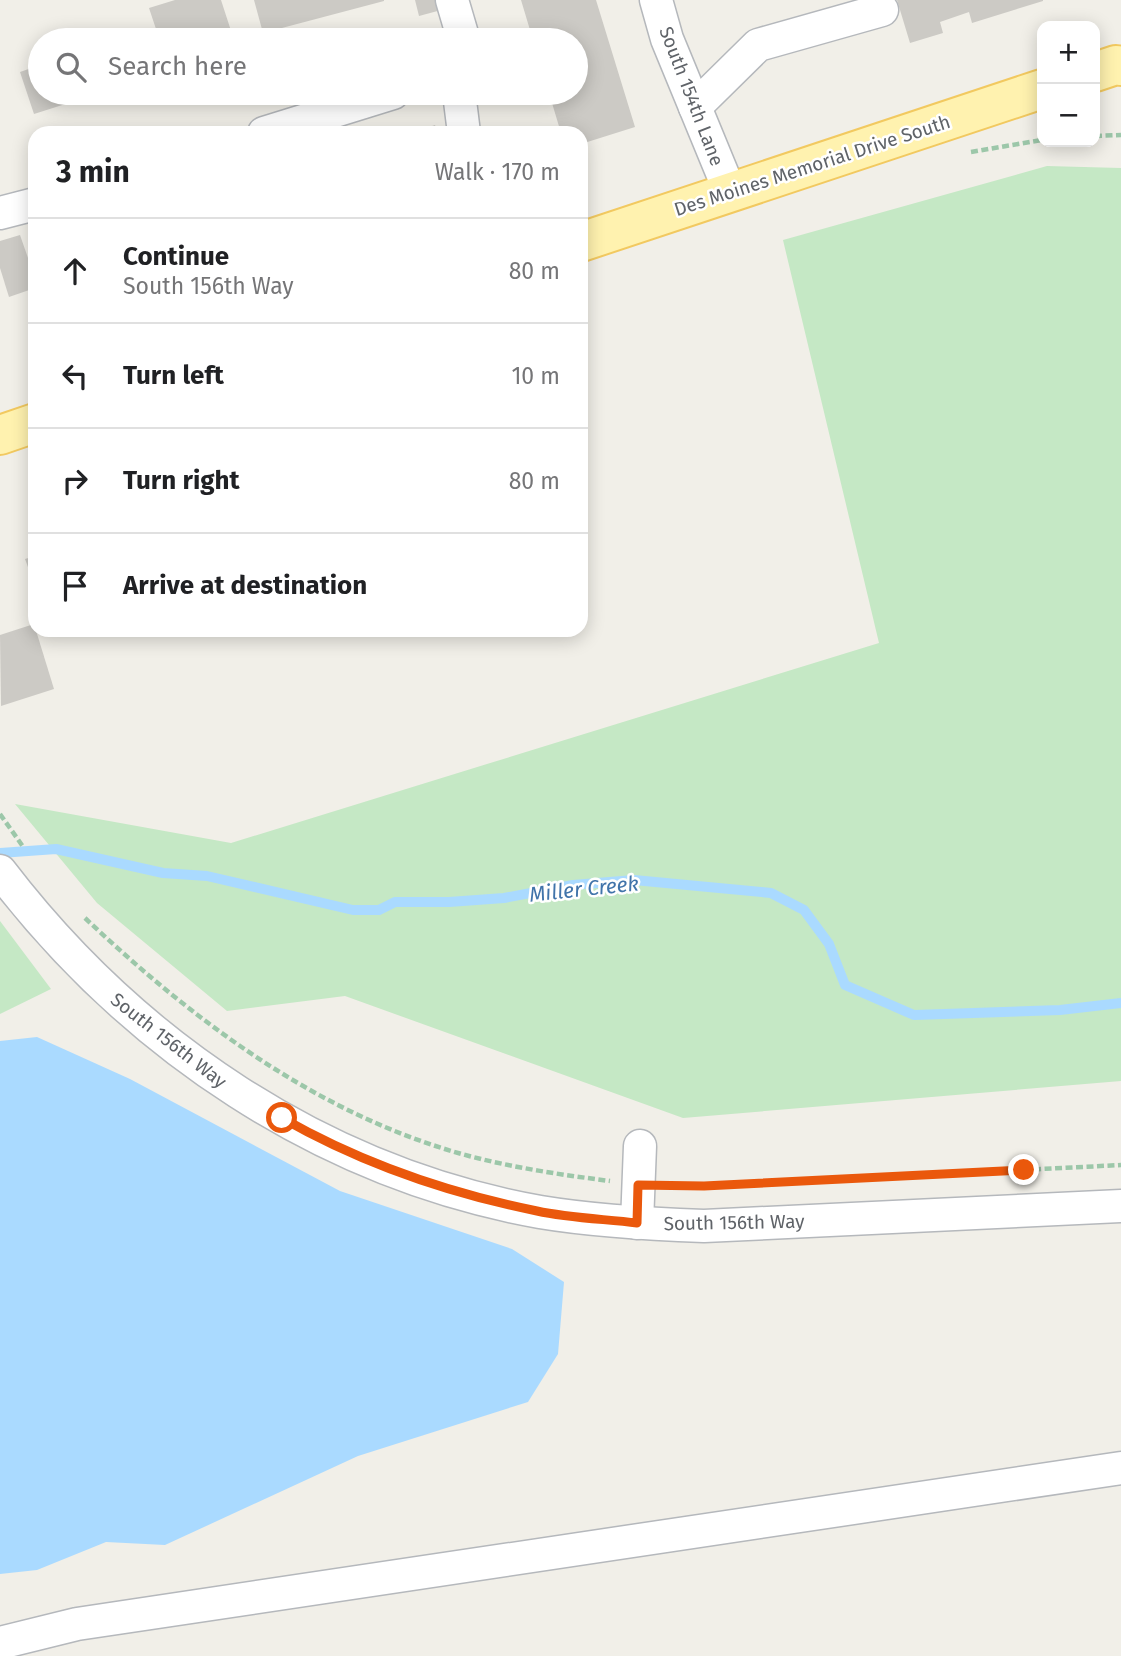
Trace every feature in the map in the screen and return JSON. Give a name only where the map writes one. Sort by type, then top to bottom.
[{"type":"main road","name":"Des Moines Memorial Drive South","points":[[588,240],[1037,91]]},
{"type":"main road","points":[[0,435],[28,426]]},
{"type":"street","points":[[452,0],[460,28]]},
{"type":"street","name":"South 154th Lane","points":[[656,0],[667,39],[730,192]]},
{"type":"street","points":[[695,107],[758,45],[882,10]]},
{"type":"street","points":[[287,126],[355,105]]},
{"type":"street","points":[[460,105],[463,126]]},
{"type":"street","points":[[0,213],[28,206]]},
{"type":"street","name":"South 156th Way","points":[[5,878],[47,930],[104,990],[167,1044],[234,1091],[306,1132],[381,1166],[459,1192],[540,1212],[637,1223],[704,1226],[1121,1206]]},
{"type":"street","points":[[637,1223],[640,1146]]},
{"type":"street","points":[[0,1643],[77,1623],[1121,1468]]},
{"type":"path","points":[[1100,136],[1121,135]]},
{"type":"path","points":[[0,814],[26,851]]},
{"type":"path","points":[[85,918],[135,966],[196,1016],[258,1059],[326,1099],[398,1132],[468,1156],[550,1173],[638,1185],[704,1186],[1121,1165]]},
{"type":"green space","points":[[1047,166],[1121,168],[1121,1081],[683,1118],[345,996],[227,1011],[97,903],[15,804],[231,843],[879,643],[783,240]]},
{"type":"green space","points":[[0,921],[51,989],[0,1014]]},
{"type":"water","points":[[37,1037],[130,1079],[340,1191],[512,1249],[564,1282],[558,1354],[528,1402],[358,1456],[165,1545],[106,1542],[37,1570],[0,1574],[0,1041]]},
{"type":"building","points":[[175,0],[221,0],[230,28],[156,28],[149,8]]},
{"type":"building","points":[[254,0],[384,0],[282,28],[262,28]]},
{"type":"building","points":[[415,0],[443,0],[445,9],[419,16]]},
{"type":"building","points":[[521,0],[596,0],[635,127],[588,142],[588,126],[559,126],[553,105],[588,105],[588,28],[529,28]]},
{"type":"building","points":[[897,0],[1043,1],[972,23],[969,12],[940,22],[943,33],[910,43]]},
{"type":"building","points":[[28,69],[28,96],[20,72]]},
{"type":"building","points":[[31,105],[62,105],[34,114]]},
{"type":"building","points":[[20,235],[28,258],[28,290],[9,297],[0,268],[0,241]]},
{"type":"building","points":[[28,626],[28,637],[38,637],[54,689],[1,706],[0,635]]},
{"type":"waterway","name":"Miller Creek","points":[[0,853],[56,849],[163,873],[207,876],[353,910],[379,910],[395,902],[504,898],[573,885],[634,880],[771,893],[804,910],[829,944],[845,985],[914,1015],[1060,1010],[1121,1003]]},
{"type":"route","points":[[282,1118],[306,1132],[381,1166],[459,1192],[540,1212],[637,1223],[638,1185],[704,1186],[1024,1170]]}]
